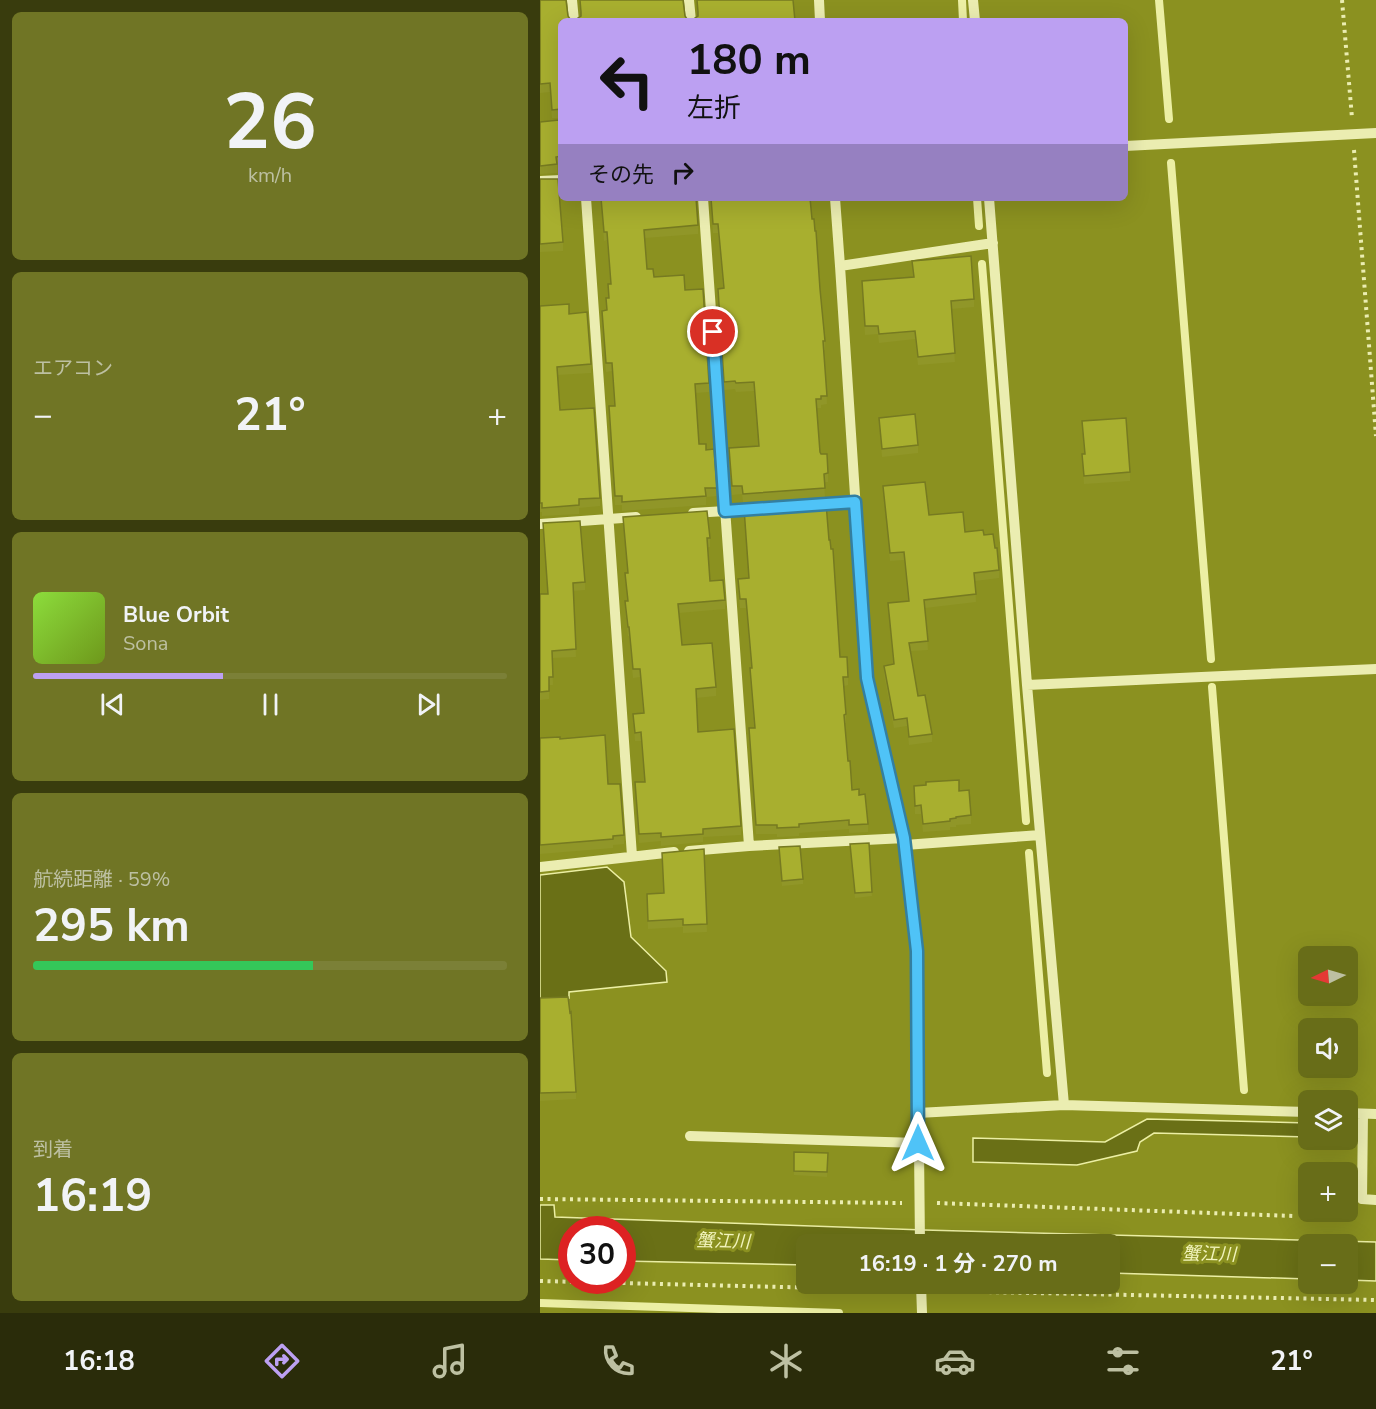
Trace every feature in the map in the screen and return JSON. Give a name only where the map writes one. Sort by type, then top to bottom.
[{"type":"street","points":[[572,0],[574,18]]},
{"type":"street","points":[[689,0],[691,18]]},
{"type":"street","points":[[819,0],[820,18]]},
{"type":"street","points":[[973,0],[975,18]]},
{"type":"street","points":[[1128,146],[1376,133]]},
{"type":"street","points":[[540,181],[558,180]]},
{"type":"street","points":[[586,201],[632,856]]},
{"type":"street","points":[[703,201],[749,846]]},
{"type":"street","points":[[835,201],[867,678],[905,841],[917,951],[920,1234]]},
{"type":"street","points":[[989,201],[1027,686],[1064,1105]]},
{"type":"street","points":[[840,266],[993,243]]},
{"type":"street","points":[[808,505],[855,502]]},
{"type":"street","points":[[679,514],[772,508]]},
{"type":"street","points":[[540,524],[644,517]]},
{"type":"street","points":[[1027,686],[1376,669]]},
{"type":"street","points":[[540,867],[749,846],[1040,835]]},
{"type":"street","points":[[918,1113],[1064,1105],[1298,1112]]},
{"type":"street","points":[[1358,1116],[1363,1118],[1376,1114]]},
{"type":"street","points":[[1363,1118],[1362,1198],[1376,1200]]},
{"type":"street","points":[[690,1136],[918,1143]]},
{"type":"street","points":[[921,1294],[922,1313]]},
{"type":"path","points":[[1342,0],[1376,436]]},
{"type":"path","points":[[540,1281],[796,1285]]},
{"type":"path","points":[[1120,1293],[1376,1300]]},
{"type":"water","points":[[607,867],[624,882],[631,937],[666,971],[667,982],[569,992],[569,998],[540,1001],[540,875]]},
{"type":"water","points":[[1147,1119],[1298,1123],[1298,1137],[1154,1133],[1140,1142],[1137,1151],[1077,1165],[973,1162],[973,1138],[1105,1142]]},
{"type":"water","points":[[540,1205],[554,1205],[555,1217],[558,1217],[558,1260],[540,1259]]},
{"type":"water","name":"蟹江川","points":[[636,1220],[1075,1234],[796,1234],[796,1265],[636,1261]]},
{"type":"water","name":"蟹江川","points":[[1120,1235],[1298,1240],[1298,1279],[1120,1273]]},
{"type":"water","points":[[1358,1242],[1376,1242],[1376,1281],[1358,1280]]},
{"type":"building","points":[[540,0],[566,0],[569,18],[558,18],[558,109],[552,110],[550,83],[540,84]]},
{"type":"building","points":[[580,0],[683,0],[686,18],[578,18],[581,16]]},
{"type":"building","points":[[697,0],[793,0],[795,18],[695,18],[698,16]]},
{"type":"building","points":[[558,120],[557,164],[540,166],[540,122]]},
{"type":"building","points":[[540,179],[558,179],[563,242],[540,244]]},
{"type":"building","points":[[601,201],[696,201],[698,225],[644,230],[647,269],[653,269],[654,277],[684,275],[685,290],[703,289],[709,383],[695,384],[699,444],[706,444],[706,450],[714,449],[717,488],[705,488],[706,496],[622,502],[622,496],[615,496],[609,406],[615,406],[612,363],[606,363],[602,311],[607,310],[608,284],[611,284],[607,232],[604,232]]},
{"type":"building","points":[[711,201],[810,201],[816,231],[825,341],[823,341],[827,396],[816,399],[820,452],[827,454],[828,473],[824,474],[825,488],[743,494],[742,486],[732,486],[729,448],[759,446],[754,382],[724,382],[718,289],[724,288],[718,224],[713,224]]},
{"type":"building","points":[[971,256],[974,299],[951,301],[955,353],[918,357],[915,331],[879,334],[878,326],[865,326],[862,281],[914,277],[912,261]]},
{"type":"building","points":[[569,304],[569,314],[587,312],[591,364],[557,367],[560,410],[594,408],[600,498],[579,499],[579,505],[542,508],[542,503],[540,503],[540,306]]},
{"type":"building","points":[[915,414],[918,445],[882,449],[879,418]]},
{"type":"building","points":[[1126,418],[1130,472],[1084,476],[1082,421]]},
{"type":"building","points":[[925,482],[929,515],[963,512],[965,532],[983,530],[984,535],[993,534],[999,570],[974,573],[976,594],[924,600],[928,641],[909,643],[918,696],[925,695],[932,734],[909,737],[907,718],[894,720],[884,666],[894,664],[888,603],[909,601],[904,552],[890,553],[883,486]]},
{"type":"building","points":[[826,503],[829,540],[831,549],[833,549],[840,657],[847,657],[848,677],[843,677],[848,761],[850,761],[852,790],[859,789],[859,795],[865,794],[868,824],[849,825],[849,820],[799,824],[799,827],[777,828],[777,825],[756,825],[749,728],[755,728],[750,668],[752,668],[746,599],[740,599],[738,579],[749,578],[744,508]]},
{"type":"building","points":[[707,511],[710,538],[707,538],[710,581],[723,580],[725,600],[678,604],[682,645],[712,643],[716,687],[696,689],[698,732],[734,729],[741,826],[703,829],[703,834],[661,837],[661,833],[639,834],[635,782],[645,782],[641,732],[635,733],[633,714],[644,713],[640,669],[633,669],[625,601],[628,601],[625,573],[628,573],[623,517]]},
{"type":"building","points":[[580,521],[585,582],[573,583],[576,649],[552,651],[553,677],[549,677],[549,691],[540,692],[540,594],[548,594],[543,523]]},
{"type":"building","points":[[605,735],[608,784],[620,784],[624,835],[613,836],[613,839],[540,845],[540,738],[560,737],[560,739]]},
{"type":"building","points":[[959,780],[959,791],[969,790],[971,815],[956,817],[950,821],[923,824],[921,805],[915,806],[914,786],[926,785],[926,782]]},
{"type":"building","points":[[869,843],[872,892],[855,893],[850,844]]},
{"type":"building","points":[[800,846],[803,879],[782,881],[779,847]]},
{"type":"building","points":[[704,849],[707,924],[683,925],[683,919],[648,921],[647,894],[664,893],[662,853]]},
{"type":"building","points":[[568,997],[576,1092],[540,1093],[540,998]]},
{"type":"building","points":[[794,1152],[828,1153],[827,1172],[794,1171]]},
{"type":"waterway","points":[[962,0],[963,18]]},
{"type":"waterway","points":[[1159,0],[1169,119]]},
{"type":"waterway","points":[[1171,163],[1211,659]]},
{"type":"waterway","points":[[977,201],[979,226]]},
{"type":"waterway","points":[[982,264],[1026,821]]},
{"type":"waterway","points":[[1212,687],[1244,1090]]},
{"type":"waterway","points":[[1029,853],[1047,1073]]},
{"type":"waterway","points":[[540,1303],[839,1313]]},
{"type":"route","points":[[713,332],[725,511],[855,502],[867,678],[904,838],[917,951],[918,1143]]}]
